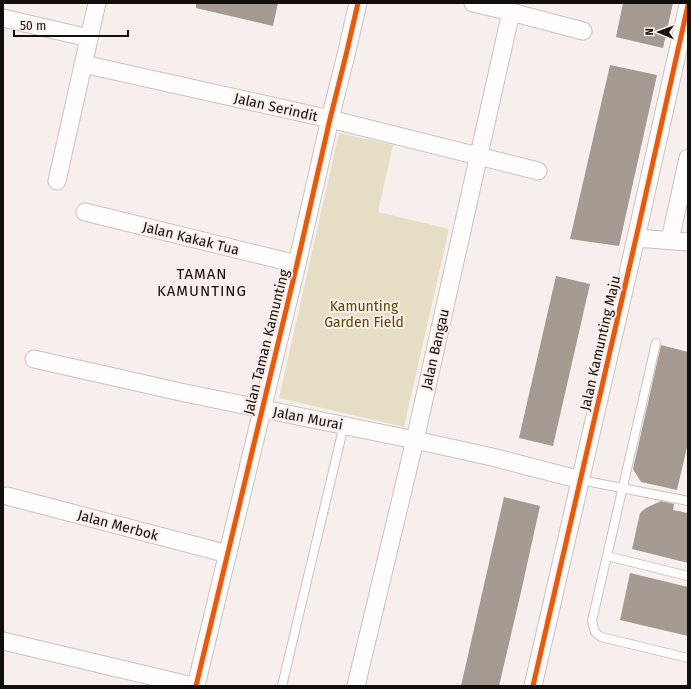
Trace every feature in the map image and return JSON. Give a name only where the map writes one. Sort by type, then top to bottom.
[{"type":"street","points":[[57,181],[97,3]]},
{"type":"street","name":"Jalan Taman Kamunting","points":[[194,686],[263,409],[358,3]]},
{"type":"street","points":[[474,3],[583,31]]},
{"type":"street","name":"Jalan Kamunting Maju","points":[[533,686],[688,5]]},
{"type":"street","name":"Jalan Bangau","points":[[356,686],[415,440],[511,12]]},
{"type":"street","points":[[3,18],[89,38]]},
{"type":"street","name":"Jalan Serindit","points":[[83,64],[330,120],[478,155],[538,171]]},
{"type":"street","points":[[670,240],[688,158]]},
{"type":"street","name":"Jalan Kakak Tua","points":[[85,212],[297,264]]},
{"type":"street","points":[[636,238],[688,242]]},
{"type":"street","name":"Jalan Murai","points":[[34,359],[186,393],[415,440],[499,459],[581,480]]},
{"type":"street","name":"Jalan Merbok","points":[[7,496],[228,554]]},
{"type":"street","points":[[3,641],[194,686]]},
{"type":"lane","points":[[656,343],[592,621],[595,632],[601,637],[688,658]]},
{"type":"lane","points":[[282,686],[344,425]]},
{"type":"lane","points":[[581,480],[688,500]]},
{"type":"lane","points":[[607,556],[688,576]]},
{"type":"green space","name":"Kamunting Garden Field","points":[[339,133],[393,145],[378,212],[449,229],[404,427],[279,398]]},
{"type":"building","points":[[196,3],[278,3],[273,26],[196,8]]},
{"type":"building","points":[[623,3],[673,3],[663,48],[616,37]]},
{"type":"building","points":[[610,65],[657,75],[619,246],[570,239]]},
{"type":"building","points":[[556,276],[590,284],[553,446],[519,438]]},
{"type":"building","points":[[661,345],[688,352],[688,443],[677,490],[641,482],[633,469]]},
{"type":"building","points":[[504,497],[540,506],[521,592],[499,686],[461,686]]},
{"type":"building","points":[[661,501],[674,504],[673,510],[688,513],[688,563],[632,549],[640,513],[646,508]]},
{"type":"building","points":[[630,573],[688,587],[688,636],[620,620]]},
{"type":"cycle path","points":[[196,686],[358,3]]},
{"type":"cycle path","points":[[533,686],[688,5]]},
{"type":"district","name":"TAMAN KAMUNTING","points":[[202,282]]}]
